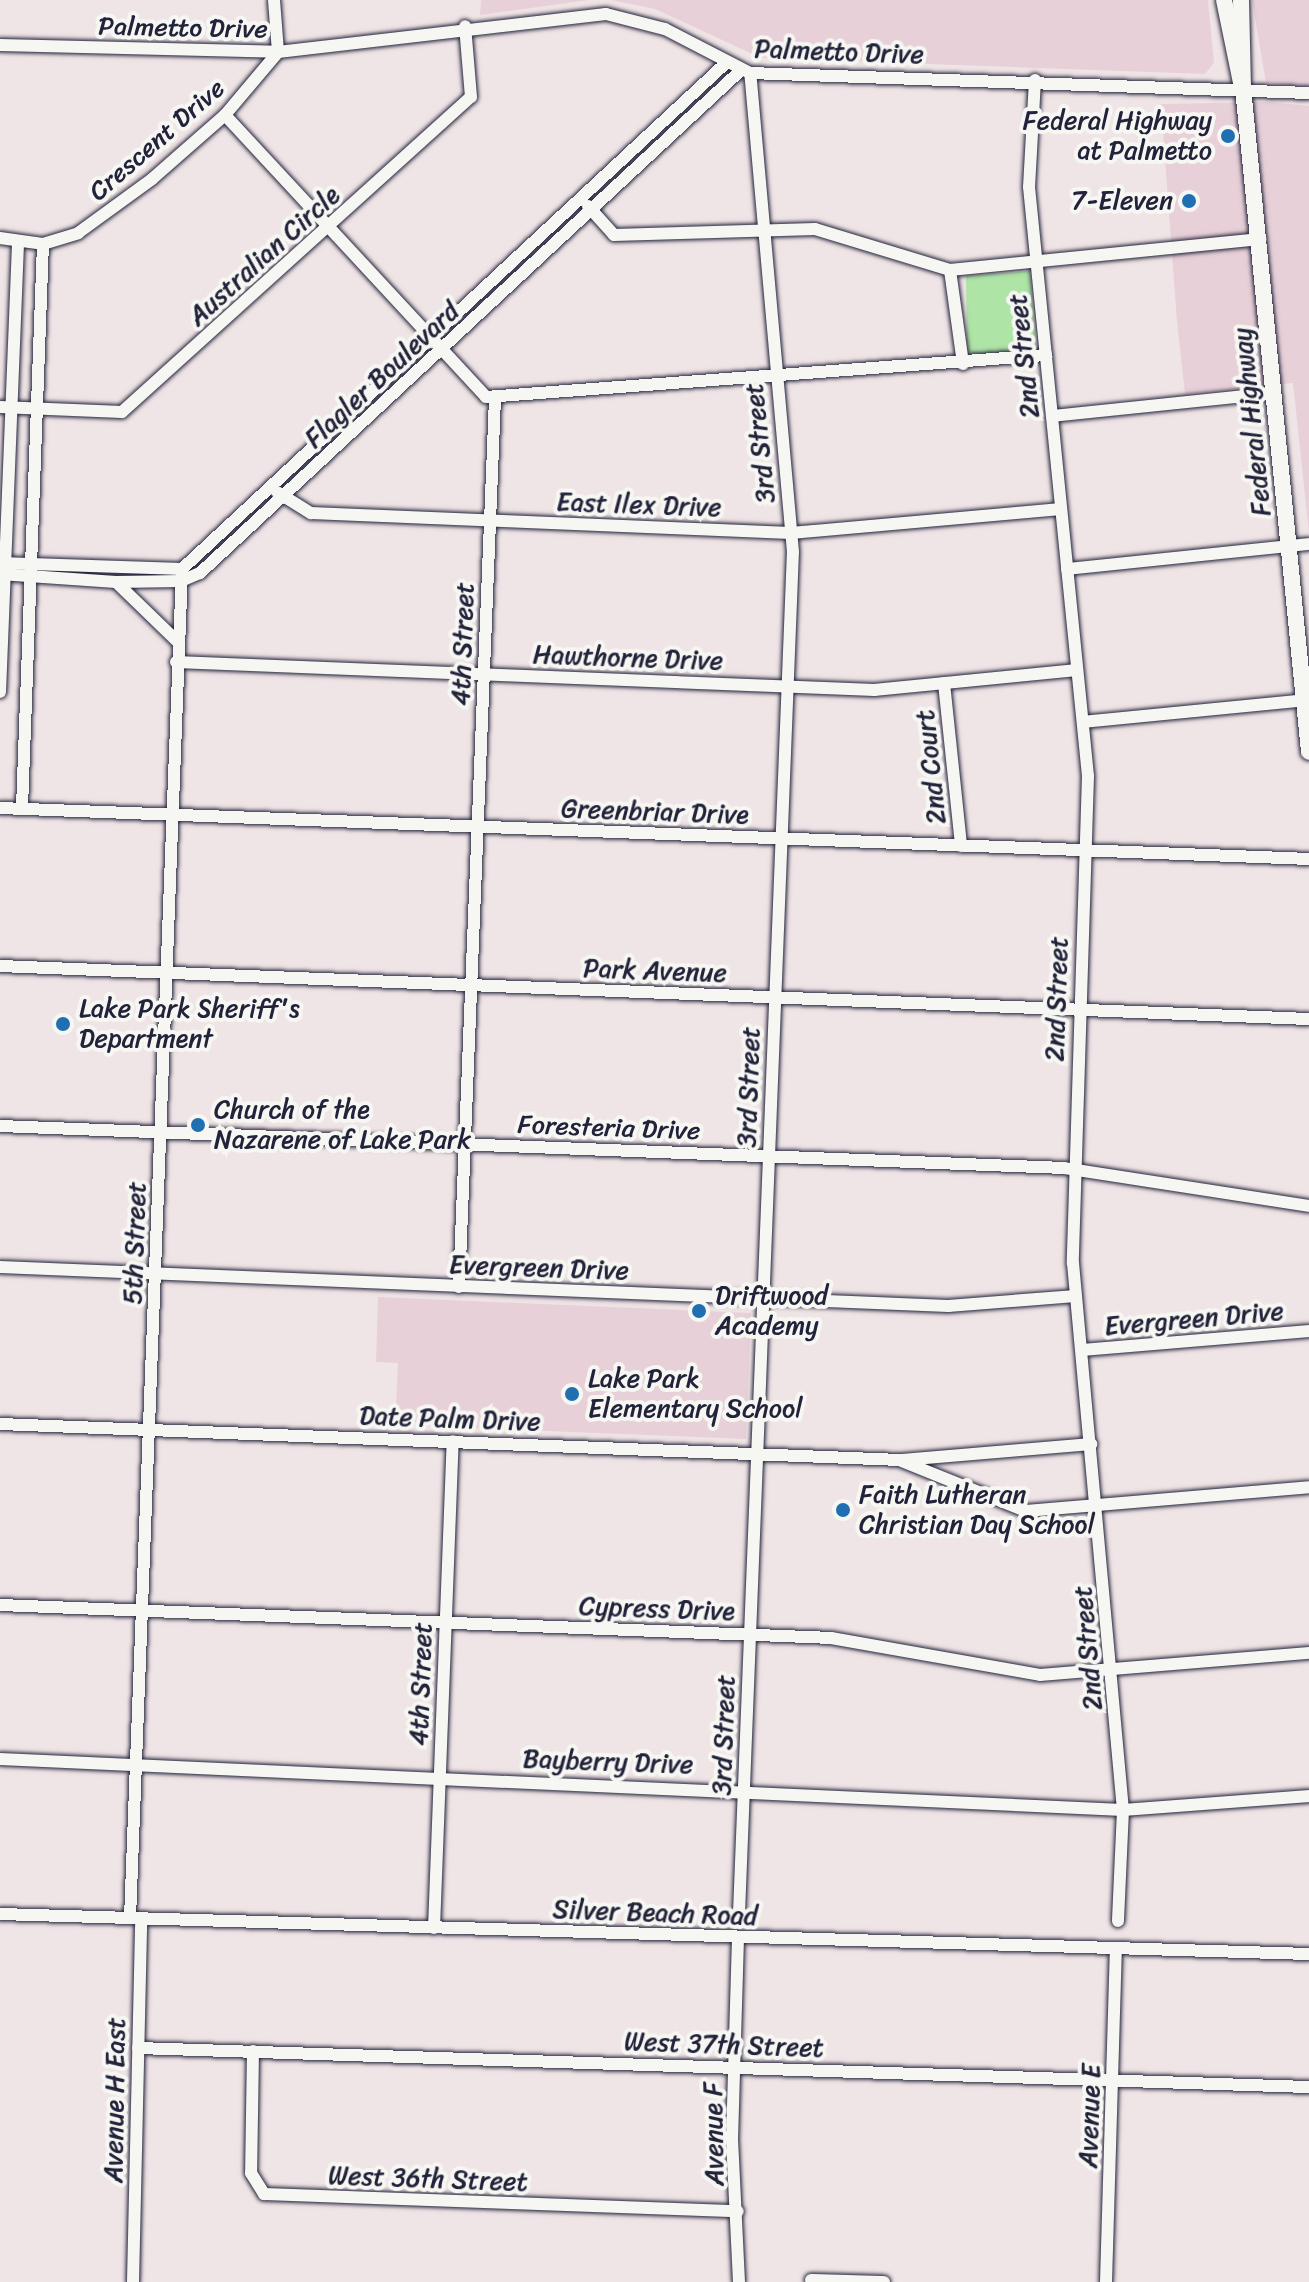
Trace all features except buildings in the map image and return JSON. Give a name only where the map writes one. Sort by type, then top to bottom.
[{"type":"main road","name":"Federal Highway","points":[[1224,0],[1230,55],[1243,88]]},
{"type":"main road","name":"Federal Highway","points":[[1241,0],[1243,88],[1309,752]]},
{"type":"street","points":[[274,0],[278,52]]},
{"type":"street","name":"Palmetto Drive","points":[[0,45],[278,52],[465,26],[629,17],[745,72],[1035,80],[1309,93]]},
{"type":"street","name":"Australian Circle","points":[[6,407],[122,412],[332,226],[471,97],[465,26]]},
{"type":"street","name":"Crescent Drive","points":[[0,238],[18,243],[43,244],[93,225],[225,115],[278,52]]},
{"type":"street","name":"Flagler Boulevard","points":[[181,575],[432,337],[584,202],[726,63]]},
{"type":"street","name":"Flagler Boulevard","points":[[181,575],[200,573],[441,348],[745,72]]},
{"type":"street","name":"3rd Street","points":[[739,1913],[791,533],[765,228],[745,72]]},
{"type":"street","name":"2nd Street","points":[[1035,80],[1029,187],[1083,722],[1085,851],[1072,1169],[1076,1296],[1098,1504],[1123,1810],[1118,1921]]},
{"type":"street","points":[[225,115],[332,226],[486,397],[776,380],[1046,355]]},
{"type":"street","points":[[584,202],[614,235],[765,228],[815,229],[950,270],[1260,239]]},
{"type":"street","points":[[0,692],[6,407],[18,243]]},
{"type":"street","points":[[22,808],[43,244]]},
{"type":"street","points":[[950,270],[963,364]]},
{"type":"street","points":[[1052,416],[1273,393]]},
{"type":"street","name":"4th Street","points":[[459,1287],[495,397]]},
{"type":"street","name":"East Ilex Drive","points":[[272,486],[282,498],[311,513],[791,533],[1061,509]]},
{"type":"street","points":[[1067,569],[1309,544]]},
{"type":"street","points":[[2,569],[181,575]]},
{"type":"street","points":[[31,570],[116,582],[181,575]]},
{"type":"street","name":"5th Street","points":[[136,1918],[136,1765],[169,974],[181,575]]},
{"type":"street","points":[[116,582],[179,643]]},
{"type":"street","name":"Hawthorne Drive","points":[[176,662],[787,687],[944,683],[1077,670]]},
{"type":"street","name":"2nd Court","points":[[944,683],[961,846]]},
{"type":"street","points":[[1083,722],[1306,701]]},
{"type":"street","name":"Greenbriar Drive","points":[[0,808],[1309,859]]},
{"type":"street","name":"Park Avenue","points":[[0,966],[1309,1019]]},
{"type":"street","name":"Foresteria Drive","points":[[0,1126],[1072,1169],[1309,1206]]},
{"type":"street","name":"Evergreen Drive","points":[[0,1267],[948,1306],[1076,1296]]},
{"type":"street","name":"Evergreen Drive","points":[[1082,1350],[1309,1331]]},
{"type":"street","name":"Date Palm Drive","points":[[0,1424],[899,1460],[1091,1444]]},
{"type":"street","name":"4th Street","points":[[434,1928],[453,1441]]},
{"type":"street","name":"Date Palm Drive","points":[[899,1460],[1026,1511],[1309,1487]]},
{"type":"street","name":"Cypress Drive","points":[[0,1605],[831,1638],[1040,1675],[1309,1653]]},
{"type":"street","name":"Bayberry Drive","points":[[0,1759],[743,1789],[1123,1810],[1309,1796]]},
{"type":"street","name":"Silver Beach Road","points":[[0,1914],[1116,1951],[1309,1954]]},
{"type":"street","name":"Avenue H East","points":[[133,2282],[138,2048],[136,1918]]},
{"type":"street","name":"Avenue F","points":[[738,1938],[735,2067],[739,2282]]},
{"type":"street","name":"Avenue E","points":[[1106,2282],[1116,1951]]},
{"type":"street","name":"West 37th Street","points":[[138,2048],[1309,2087]]},
{"type":"street","name":"West 36th Street","points":[[253,2051],[251,2173],[264,2194],[738,2211]]},
{"type":"street","points":[[811,2280],[884,2282]]},
{"type":"shaded area","points":[[481,0],[589,0],[480,15]]},
{"type":"shaded area","points":[[611,0],[1208,0],[1214,63],[1205,74],[761,58],[655,9]]},
{"type":"shaded area","points":[[1252,0],[1309,0],[1309,86],[1266,83]]},
{"type":"shaded area","points":[[1268,102],[1309,106],[1309,533],[1293,383],[1185,394],[1177,322],[1161,104]]},
{"type":"shaded area","name":"Lake Park Elementary School","points":[[378,1297],[751,1313],[746,1439],[395,1425],[398,1363],[376,1362]]},
{"type":"green space","points":[[1030,271],[1036,348],[975,356],[967,350],[966,276]]},
{"type":"place","name":"Federal Highway at Palmetto","points":[[1228,136]]},
{"type":"place","name":"7-Eleven","points":[[1189,201]]},
{"type":"place","name":"Lake Park Sheriff's Department","points":[[63,1024]]},
{"type":"place","name":"Church of the Nazarene of Lake Park","points":[[198,1125]]},
{"type":"place","name":"Driftwood Academy","points":[[699,1311]]},
{"type":"place","name":"Lake Park Elementary School","points":[[572,1394]]},
{"type":"place","name":"Faith Lutheran Christian Day School","points":[[843,1510]]}]
